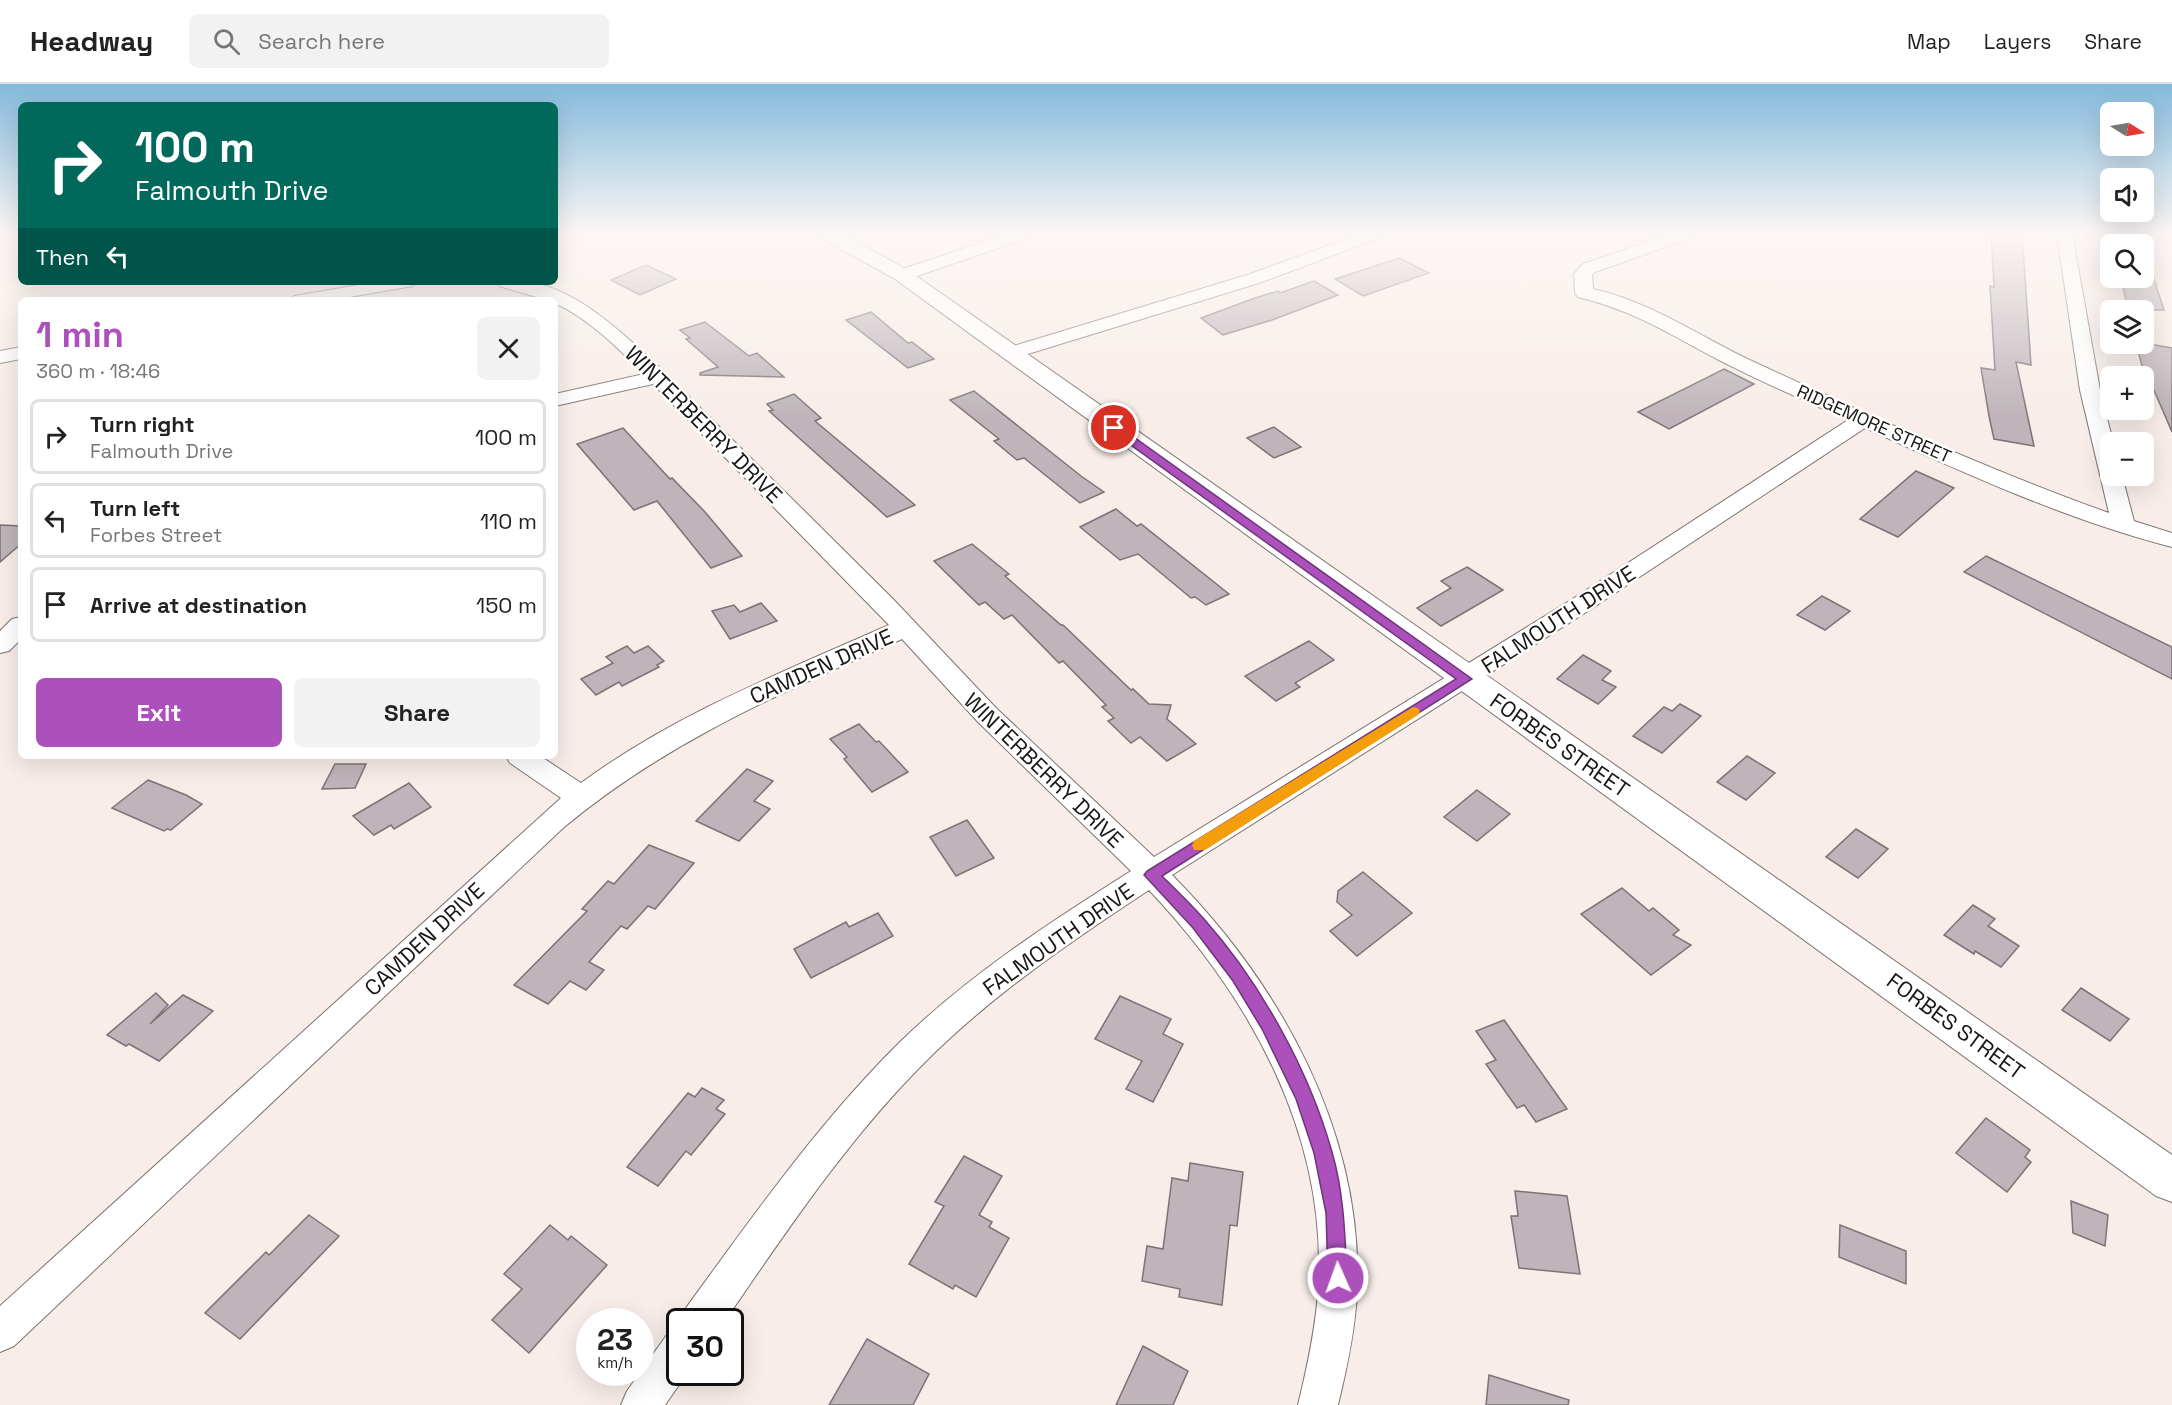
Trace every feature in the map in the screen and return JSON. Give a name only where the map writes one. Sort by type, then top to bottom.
[{"type":"street","name":"FORBES STREET","points":[[929,295],[2172,1181]]},
{"type":"street","points":[[1011,353],[1202,295]]},
{"type":"street","name":"RIDGEMORE STREET","points":[[1594,295],[1648,314],[1735,361],[2007,483],[2124,526],[2172,540]]},
{"type":"street","points":[[2075,295],[2090,390],[2100,432]]},
{"type":"street","name":"WINTERBERRY DRIVE","points":[[558,297],[580,308],[609,331],[657,377],[1000,728],[1152,875],[1199,924],[1245,986],[1268,1024],[1304,1097],[1323,1153],[1335,1213],[1338,1278],[1332,1346],[1318,1405]]},
{"type":"street","points":[[0,357],[18,354]]},
{"type":"street","points":[[558,399],[657,377]]},
{"type":"street","name":"FALMOUTH DRIVE","points":[[710,1308],[790,1195],[838,1134],[914,1051],[965,1005],[1016,964],[1152,875],[1466,679],[1864,419]]},
{"type":"street","points":[[2114,486],[2124,526]]},
{"type":"street","points":[[0,645],[18,628]]},
{"type":"street","name":"CAMDEN DRIVE","points":[[0,1332],[581,796],[666,740],[744,701],[904,628]]},
{"type":"street","points":[[525,759],[581,796]]},
{"type":"street","points":[[640,1405],[666,1369]]},
{"type":"building","points":[[1266,295],[1338,295],[1272,320],[1223,335],[1201,318]]},
{"type":"building","points":[[1991,295],[2026,295],[2031,365],[2016,362],[2034,446],[1994,439],[1981,368],[1995,370]]},
{"type":"building","points":[[2125,295],[2159,295],[2164,310],[2154,310],[2154,300],[2126,300]]},
{"type":"building","points":[[871,312],[908,343],[912,342],[934,359],[908,368],[846,320]]},
{"type":"building","points":[[705,322],[749,356],[757,353],[784,377],[700,375],[700,373],[718,367],[686,339],[690,338],[680,330]]},
{"type":"building","points":[[2154,345],[2172,348],[2172,432],[2154,390],[2154,366],[2142,366],[2139,354],[2154,354]]},
{"type":"building","points":[[1724,369],[1754,384],[1669,429],[1638,412]]},
{"type":"building","points":[[974,391],[1104,492],[1080,503],[1024,458],[1017,460],[994,441],[999,439],[950,400]]},
{"type":"building","points":[[794,394],[821,418],[815,421],[915,505],[887,517],[769,411],[773,410],[767,404]]},
{"type":"building","points":[[1274,427],[1301,447],[1274,458],[1247,438]]},
{"type":"building","points":[[623,428],[670,479],[672,478],[705,512],[742,556],[711,568],[657,501],[634,510],[577,444]]},
{"type":"building","points":[[1916,471],[1954,488],[1898,537],[1860,519]]},
{"type":"building","points":[[1116,509],[1137,526],[1141,524],[1229,594],[1206,605],[1195,597],[1191,598],[1138,554],[1120,560],[1080,527]]},
{"type":"building","points":[[0,525],[18,526],[18,547],[0,562]]},
{"type":"building","points":[[972,544],[1009,574],[1005,576],[1063,625],[1131,690],[1133,689],[1149,704],[1171,705],[1167,719],[1196,744],[1167,761],[1140,737],[1131,743],[1108,721],[1114,718],[1102,707],[1106,705],[1063,661],[1059,663],[1012,615],[1004,619],[985,602],[979,605],[934,561]]},
{"type":"building","points":[[1986,556],[2172,647],[2172,679],[1964,572]]},
{"type":"building","points":[[1467,567],[1503,590],[1441,626],[1417,608],[1451,588],[1441,581]]},
{"type":"building","points":[[1822,596],[1850,611],[1825,630],[1797,615]]},
{"type":"building","points":[[761,603],[777,621],[730,639],[712,611],[734,605],[740,612]]},
{"type":"building","points":[[1309,641],[1334,660],[1295,683],[1300,687],[1276,701],[1245,676]]},
{"type":"building","points":[[627,646],[634,653],[648,646],[664,661],[657,665],[659,667],[622,686],[619,682],[596,695],[581,679],[613,663],[606,657]]},
{"type":"building","points":[[1583,655],[1611,671],[1602,680],[1616,687],[1598,704],[1557,679]]},
{"type":"building","points":[[1680,704],[1701,716],[1662,753],[1633,736],[1664,707],[1672,711]]},
{"type":"building","points":[[859,724],[876,742],[879,741],[908,772],[872,792],[844,759],[847,757],[830,739]]},
{"type":"building","points":[[1747,756],[1775,773],[1746,800],[1717,782]]},
{"type":"building","points":[[335,764],[366,764],[355,788],[322,789]]},
{"type":"building","points":[[747,769],[773,781],[754,801],[770,809],[739,841],[696,821]]},
{"type":"building","points":[[148,780],[202,804],[171,830],[164,831],[112,808]]},
{"type":"building","points":[[409,783],[431,807],[394,829],[391,825],[374,835],[353,816]]},
{"type":"building","points":[[1477,790],[1510,814],[1477,841],[1444,817]]},
{"type":"building","points":[[967,820],[994,858],[956,876],[930,837]]},
{"type":"building","points":[[1856,829],[1888,849],[1858,878],[1826,857]]},
{"type":"building","points":[[649,845],[694,863],[655,909],[648,906],[627,929],[621,926],[589,962],[604,970],[586,990],[570,981],[548,1004],[514,985],[587,911],[582,909],[608,881],[614,884]]},
{"type":"building","points":[[1363,872],[1412,913],[1357,956],[1330,931],[1352,915],[1337,902],[1338,891]]},
{"type":"building","points":[[1622,888],[1649,911],[1653,908],[1679,930],[1673,935],[1691,945],[1651,975],[1581,914]]},
{"type":"building","points":[[1973,905],[1995,919],[1988,926],[2019,946],[2001,967],[1975,951],[1974,954],[1944,935]]},
{"type":"building","points":[[878,913],[893,936],[811,978],[794,949],[846,922],[849,927]]},
{"type":"building","points":[[2081,988],[2129,1019],[2110,1041],[2062,1010]]},
{"type":"building","points":[[156,993],[168,1005],[150,1024],[183,995],[213,1011],[159,1061],[107,1035]]},
{"type":"building","points":[[1120,996],[1171,1019],[1163,1034],[1183,1044],[1153,1102],[1126,1089],[1142,1061],[1095,1039]]},
{"type":"building","points":[[1504,1020],[1567,1109],[1536,1122],[1524,1105],[1517,1108],[1486,1064],[1496,1060],[1476,1031]]},
{"type":"building","points":[[702,1088],[724,1100],[716,1109],[725,1114],[691,1155],[686,1151],[658,1186],[627,1167],[688,1093],[695,1097]]},
{"type":"building","points":[[1986,1118],[2030,1150],[2025,1157],[2031,1162],[2007,1192],[1956,1153]]},
{"type":"building","points":[[964,1156],[1002,1176],[979,1215],[992,1222],[989,1227],[1009,1238],[976,1297],[955,1285],[953,1289],[909,1264],[944,1206],[935,1202]]},
{"type":"building","points":[[1190,1163],[1243,1172],[1237,1226],[1230,1225],[1222,1305],[1179,1297],[1180,1289],[1142,1281],[1147,1246],[1163,1249],[1172,1178],[1188,1181]]},
{"type":"building","points":[[1515,1191],[1567,1196],[1580,1274],[1519,1268],[1511,1216],[1518,1216]]},
{"type":"building","points":[[2071,1201],[2108,1215],[2105,1246],[2073,1233]]},
{"type":"building","points":[[309,1215],[339,1236],[240,1339],[205,1313],[266,1252],[269,1255]]},
{"type":"building","points":[[550,1225],[568,1240],[571,1236],[607,1265],[529,1353],[492,1320],[522,1289],[504,1274]]},
{"type":"building","points":[[1840,1225],[1906,1251],[1906,1284],[1839,1257]]},
{"type":"building","points":[[867,1339],[929,1374],[913,1405],[829,1405]]},
{"type":"building","points":[[1143,1346],[1188,1371],[1173,1405],[1116,1405]]},
{"type":"building","points":[[1489,1375],[1569,1400],[1568,1405],[1486,1405]]},
{"type":"slow traffic","points":[[1200,845],[1413,712]]},
{"type":"route","points":[[1114,428],[1466,679],[1152,875],[1199,924],[1239,976],[1268,1024],[1304,1097],[1323,1153],[1335,1213],[1338,1278]]}]
